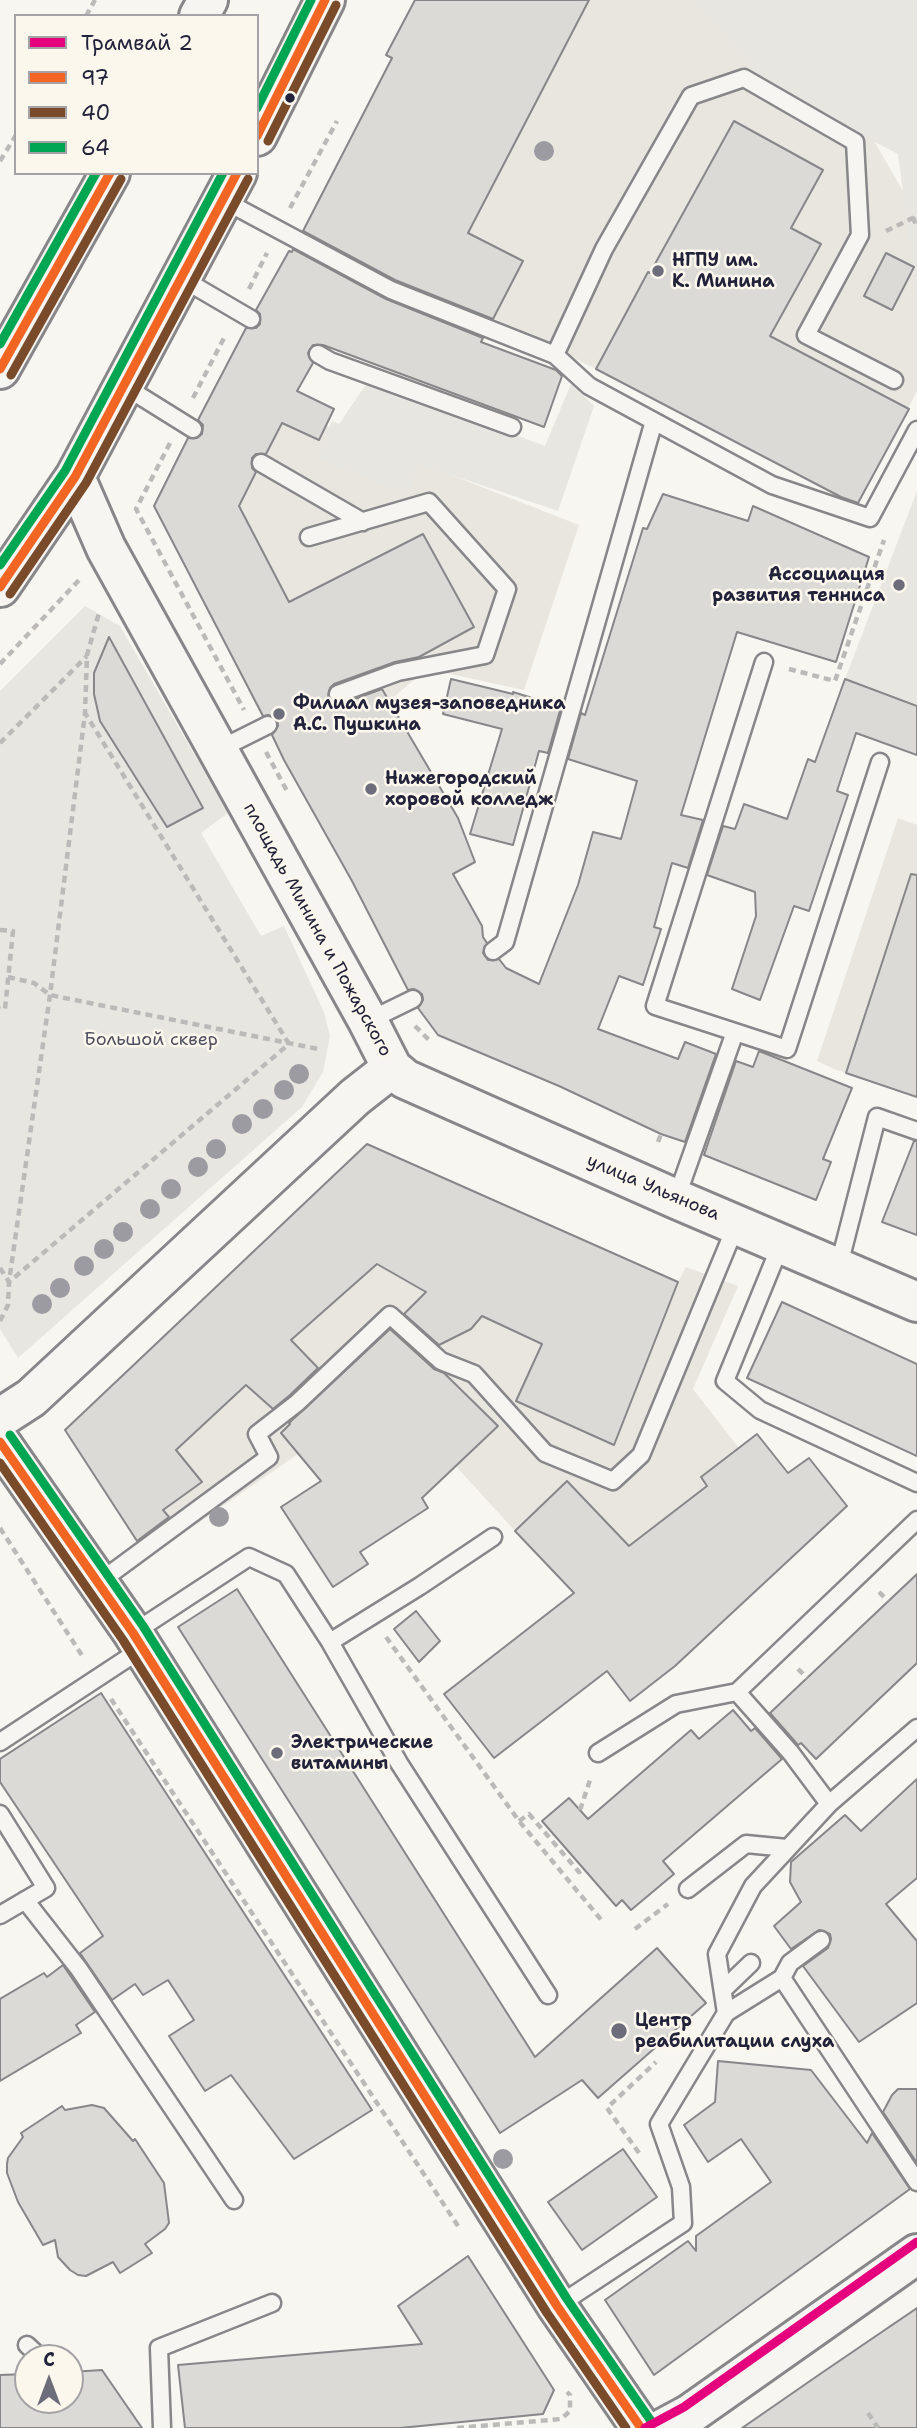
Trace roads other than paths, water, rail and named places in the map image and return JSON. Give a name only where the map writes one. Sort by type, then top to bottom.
[{"type":"street","points":[[259,132],[325,0]]},
{"type":"street","points":[[0,369],[109,175]]},
{"type":"street","points":[[0,587],[75,477],[230,187]]},
{"type":"street","name":"площадь Минина и Пожарского","points":[[0,1418],[31,1398],[355,1097],[391,1068],[368,1021],[106,548],[75,477]]},
{"type":"street","name":"улица Ульянова","points":[[391,1068],[405,1079],[917,1302]]},
{"type":"street","points":[[0,1442],[138,1640],[557,2306],[641,2428]]},
{"type":"street","points":[[664,2428],[690,2414],[917,2254]]},
{"type":"lane","points":[[555,355],[604,249],[691,96],[744,78],[855,142],[860,235],[806,335],[894,380]]},
{"type":"lane","points":[[230,187],[278,230],[391,290],[555,355],[589,386],[772,485],[870,517],[917,430]]},
{"type":"lane","points":[[181,278],[244,315]]},
{"type":"lane","points":[[318,354],[330,361],[512,427]]},
{"type":"lane","points":[[124,386],[187,425]]},
{"type":"lane","points":[[493,951],[505,942],[654,421]]},
{"type":"lane","points":[[261,463],[363,522]]},
{"type":"lane","points":[[310,537],[429,502],[507,589],[485,655],[398,672],[338,694]]},
{"type":"lane","points":[[764,662],[655,1006],[787,1049],[880,762]]},
{"type":"lane","points":[[218,750],[262,729]]},
{"type":"lane","points":[[368,1021],[407,1001]]},
{"type":"lane","points":[[676,1199],[736,1032]]},
{"type":"lane","points":[[838,1269],[877,1117],[917,1131]]},
{"type":"lane","points":[[98,1583],[269,1457],[257,1434],[298,1403],[390,1315],[441,1361],[474,1374],[545,1453],[613,1481],[641,1455],[737,1223]]},
{"type":"lane","points":[[781,1244],[725,1381],[760,1410],[917,1483]]},
{"type":"lane","points":[[598,1753],[676,1704],[737,1692],[917,1520]]},
{"type":"lane","points":[[330,1642],[493,1537]]},
{"type":"lane","points":[[0,1742],[97,1678],[138,1640],[249,1557],[286,1574],[330,1642],[399,1763],[548,1995]]},
{"type":"lane","points":[[737,1692],[791,1753],[829,1804]]},
{"type":"lane","points":[[726,2013],[717,1954],[753,1886],[829,1804],[917,1728]]},
{"type":"lane","points":[[0,1814],[46,1888],[0,1915]]},
{"type":"lane","points":[[688,1889],[746,1843],[787,1848]]},
{"type":"lane","points":[[24,1900],[79,1969],[234,2200]]},
{"type":"lane","points":[[557,2306],[683,2223],[681,2187],[659,2124],[726,2013],[782,1978],[790,1963],[821,1940]]},
{"type":"lane","points":[[723,1990],[751,1963]]},
{"type":"lane","points":[[782,1978],[917,2182]]},
{"type":"lane","points":[[162,2428],[159,2348],[272,2303]]},
{"type":"tram line","name":"2","points":[[645,2428],[684,2407],[917,2242]]},
{"type":"place","name":"НГПУ им. К. Минина","points":[[658,271]]},
{"type":"place","name":"Ассоциация развития тенниса","points":[[899,585]]},
{"type":"place","name":"Филиал музея-заповедника А.С. Пушкина","points":[[279,714]]},
{"type":"place","name":"Нижегородский хоровой колледж","points":[[371,789]]},
{"type":"place","name":"Электрические витамины","points":[[277,1753]]},
{"type":"place","name":"Центр реабилитации слуха","points":[[619,2031]]},
{"type":"park label","name":"Большой сквер","points":[[151,1040]]}]
